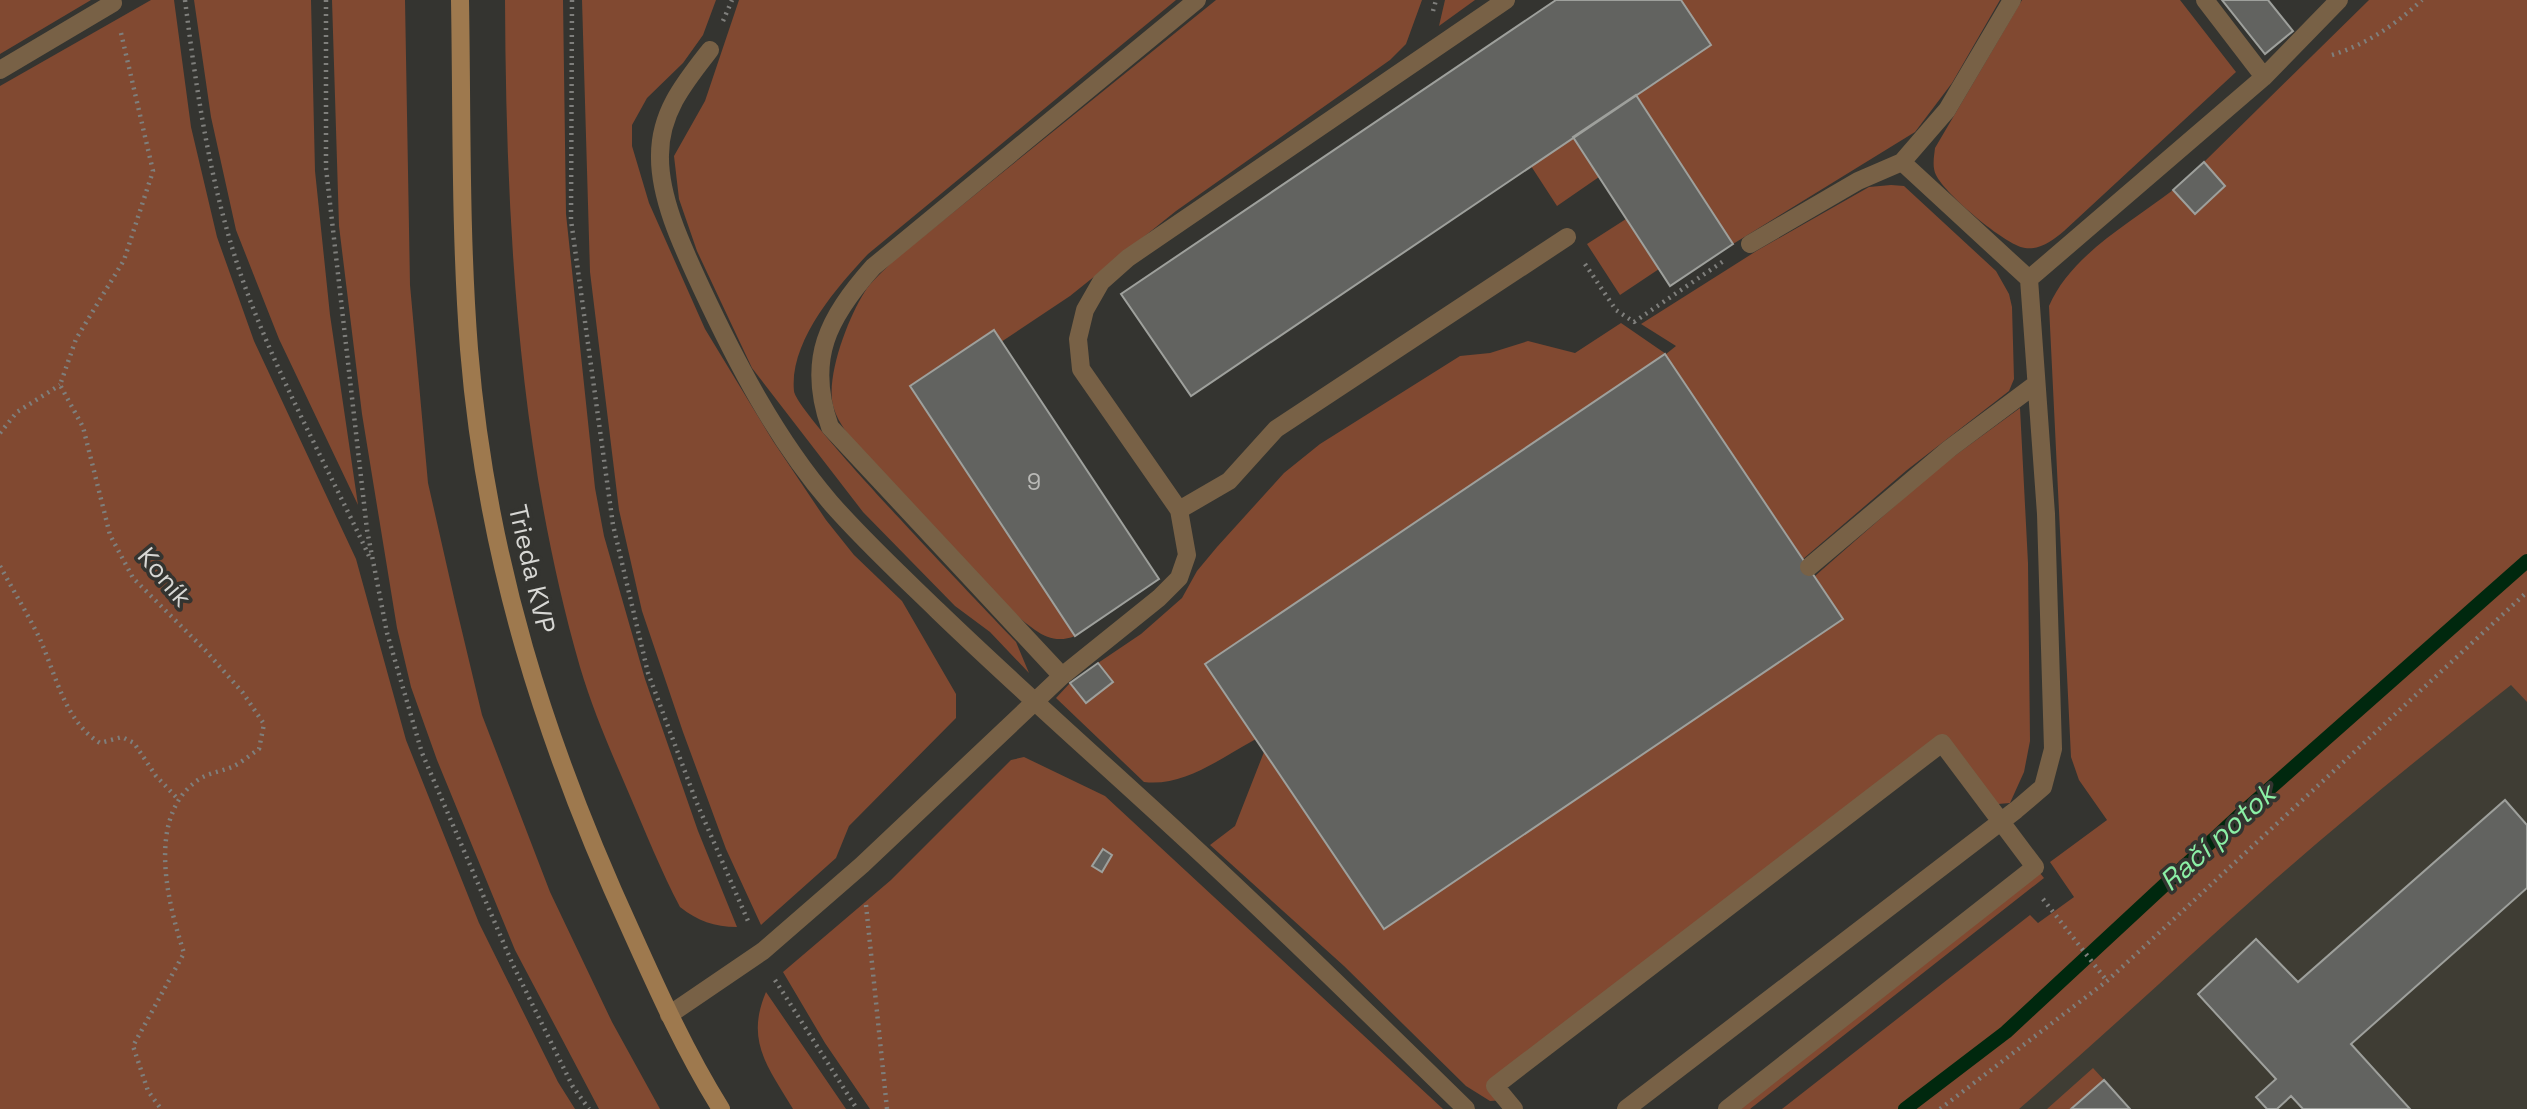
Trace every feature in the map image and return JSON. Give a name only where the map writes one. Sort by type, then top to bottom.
[{"type":"street","name":"Trieda KVP","points":[[460,0],[469,349],[487,486],[508,595],[561,768],[599,860],[669,1015],[721,1109]]},
{"type":"lane","points":[[1062,676],[830,426],[820,397],[818,374],[823,345],[850,293],[873,267],[1197,0]]},
{"type":"lane","points":[[669,1015],[763,951],[862,865],[1062,676],[1179,578],[1187,555],[1179,510],[1081,369],[1078,339],[1084,310],[1101,282],[1128,258],[1506,0]]},
{"type":"lane","points":[[1750,244],[1858,181],[1902,162],[1947,110],[2012,0]]},
{"type":"lane","points":[[2204,0],[2264,77]]},
{"type":"lane","points":[[2029,279],[2264,77],[2339,0]]},
{"type":"lane","points":[[0,70],[113,3]]},
{"type":"lane","points":[[709,50],[678,91],[664,124],[660,156],[664,190],[688,259],[730,350],[781,436],[830,502],[1033,703],[1362,1004],[1466,1109]]},
{"type":"lane","points":[[1626,1109],[2043,787],[2053,749],[2046,514],[2029,279],[1902,162]]},
{"type":"lane","points":[[1179,510],[1229,481],[1276,429],[1567,237]]},
{"type":"lane","points":[[1810,567],[1949,449],[2036,384]]},
{"type":"lane","points":[[1514,1109],[1495,1086],[1942,743],[2035,867],[1727,1109]]},
{"type":"path","points":[[185,0],[200,121],[223,218],[243,282],[372,562]]},
{"type":"path","points":[[326,0],[327,168],[372,562],[387,633],[422,752],[513,965],[573,1087],[589,1109]]},
{"type":"path","points":[[572,0],[571,220],[613,525],[648,673],[728,880],[779,989],[857,1109]]},
{"type":"path","points":[[2327,56],[2353,48],[2396,24],[2422,0]]},
{"type":"path","points":[[0,433],[17,412],[60,385],[76,339],[124,260],[153,171],[113,3]]},
{"type":"path","points":[[1567,237],[1616,310],[1634,322],[1750,244]]},
{"type":"path","name":"Koník","points":[[60,385],[83,427],[110,535],[133,578],[205,650],[243,693],[264,724],[259,749],[234,766],[202,778],[177,798]]},
{"type":"path","points":[[0,566],[39,638],[72,716],[84,733],[100,743],[122,737],[134,743],[156,776],[177,798],[165,837],[174,922],[184,953],[133,1046],[148,1091],[161,1109]]},
{"type":"path","points":[[1940,1109],[2107,981],[2527,592]]},
{"type":"path","points":[[862,865],[887,1109]]},
{"type":"path","points":[[2040,895],[2107,981]]},
{"type":"shaded area","points":[[0,0],[91,0],[0,54]]},
{"type":"shaded area","points":[[151,0],[174,0],[191,127],[217,237],[254,341],[356,559],[406,740],[479,923],[558,1082],[575,1109],[0,1109],[0,86]]},
{"type":"shaded area","points":[[194,0],[311,0],[315,171],[330,315],[358,505],[279,339],[236,230],[211,117]]},
{"type":"shaded area","points":[[332,0],[405,0],[410,285],[428,483],[455,602],[482,715],[550,892],[612,1022],[660,1109],[599,1109],[515,950],[437,760],[411,687],[397,628],[362,414],[339,226]]},
{"type":"shaded area","points":[[505,0],[563,0],[566,214],[595,488],[604,536],[645,679],[698,831],[737,927],[707,922],[680,907],[597,716],[580,667],[559,586],[529,420],[520,336],[508,168]]},
{"type":"shaded area","points":[[582,0],[716,0],[703,35],[683,63],[647,98],[632,125],[632,146],[649,203],[705,329],[773,441],[826,520],[854,555],[902,601],[956,694],[956,718],[849,826],[836,858],[761,925],[726,849],[683,732],[642,611],[619,510],[590,272]]},
{"type":"shaded area","points":[[739,0],[1176,0],[868,254],[817,317],[799,354],[794,372],[794,391],[825,436],[1016,642],[1029,673],[990,632],[955,606],[863,512],[752,368],[697,251],[679,199],[674,156],[705,101]]},
{"type":"shaded area","points":[[1216,0],[1422,0],[1406,44],[1390,60],[1176,211],[1070,296],[1001,342],[993,331],[911,385],[1075,636],[1064,639],[1049,637],[1040,633],[999,599],[883,477],[852,440],[834,409],[832,397],[832,382],[839,349],[864,293],[893,261]]},
{"type":"shaded area","points":[[1445,0],[1475,0],[1439,26]]},
{"type":"shaded area","points":[[1681,0],[2000,0],[1952,83],[1915,132],[1733,244],[1636,95]]},
{"type":"shaded area","points":[[2022,0],[2180,0],[2236,72],[2056,238],[2031,248],[2016,245],[1976,218],[1942,183],[1936,175],[1934,165],[1935,148]]},
{"type":"shaded area","points":[[2369,0],[2527,0],[2527,702],[2511,685],[2447,735],[2292,865],[2019,1109],[1782,1109],[2030,915],[2038,923],[2074,897],[2050,862],[2107,820],[2079,780],[2071,757],[2049,306],[2072,271],[2103,241],[2173,190],[2195,214],[2225,186],[2204,162]]},
{"type":"shaded area","points":[[1573,137],[1599,177],[1557,206],[1531,166]]},
{"type":"shaded area","points":[[1904,186],[1996,271],[2009,294],[2012,307],[2014,379],[2009,391],[1907,470],[1803,559],[1665,354],[1205,664],[1256,739],[1202,770],[1173,780],[1144,782],[1056,698],[1070,683],[1086,703],[1112,683],[1098,663],[1141,634],[1182,598],[1197,571],[1284,473],[1320,444],[1460,356],[1490,353],[1528,341],[1575,353],[1621,323],[1666,354],[1676,346],[1641,324],[1758,250],[1869,187]]},
{"type":"shaded area","points":[[1626,219],[1659,269],[1620,295],[1587,244]]},
{"type":"shaded area","points":[[2020,408],[2028,563],[2030,741],[2024,772],[2010,803],[1998,804],[1942,743],[1495,1086],[1506,1100],[1490,1101],[1466,1086],[1344,966],[1210,845],[1235,826],[1264,752],[1384,929],[1843,619],[1815,576],[1938,468]]},
{"type":"shaded area","points":[[2527,602],[2527,1109],[1958,1109]]},
{"type":"shaded area","points":[[1024,757],[1105,796],[1443,1109],[870,1109],[825,1043],[783,972],[891,880],[1011,760]]},
{"type":"shaded area","points":[[2035,867],[2044,878],[1750,1109],[1727,1109]]},
{"type":"shaded area","points":[[766,992],[846,1109],[793,1109],[762,1053],[758,1025]]},
{"type":"shaded area","points":[[2093,1068],[2104,1080],[2071,1109],[2047,1109]]},
{"type":"building","points":[[1556,0],[1681,0],[1711,45],[1191,396],[1121,294]]},
{"type":"building","points":[[2222,0],[2268,0],[2293,31],[2265,54]]},
{"type":"building","points":[[1636,95],[1733,244],[1670,286],[1573,137]]},
{"type":"building","points":[[2204,162],[2225,186],[2195,214],[2173,190]]},
{"type":"building","points":[[994,330],[1159,579],[1075,636],[910,386]]},
{"type":"building","points":[[1665,354],[1843,619],[1384,929],[1205,664]]},
{"type":"building","points":[[1098,663],[1113,682],[1086,703],[1070,683]]},
{"type":"building","points":[[2505,800],[2527,825],[2527,888],[2351,1044],[2410,1109],[2303,1109],[2291,1096],[2277,1109],[2267,1109],[2256,1097],[2276,1079],[2198,994],[2256,939],[2298,982]]},
{"type":"building","points":[[1103,849],[1112,855],[1102,872],[1092,866]]},
{"type":"building","points":[[2104,1080],[2130,1109],[2071,1109]]},
{"type":"waterway","name":"Račí potok","points":[[1905,1109],[2006,1032],[2242,813],[2527,561]]}]
